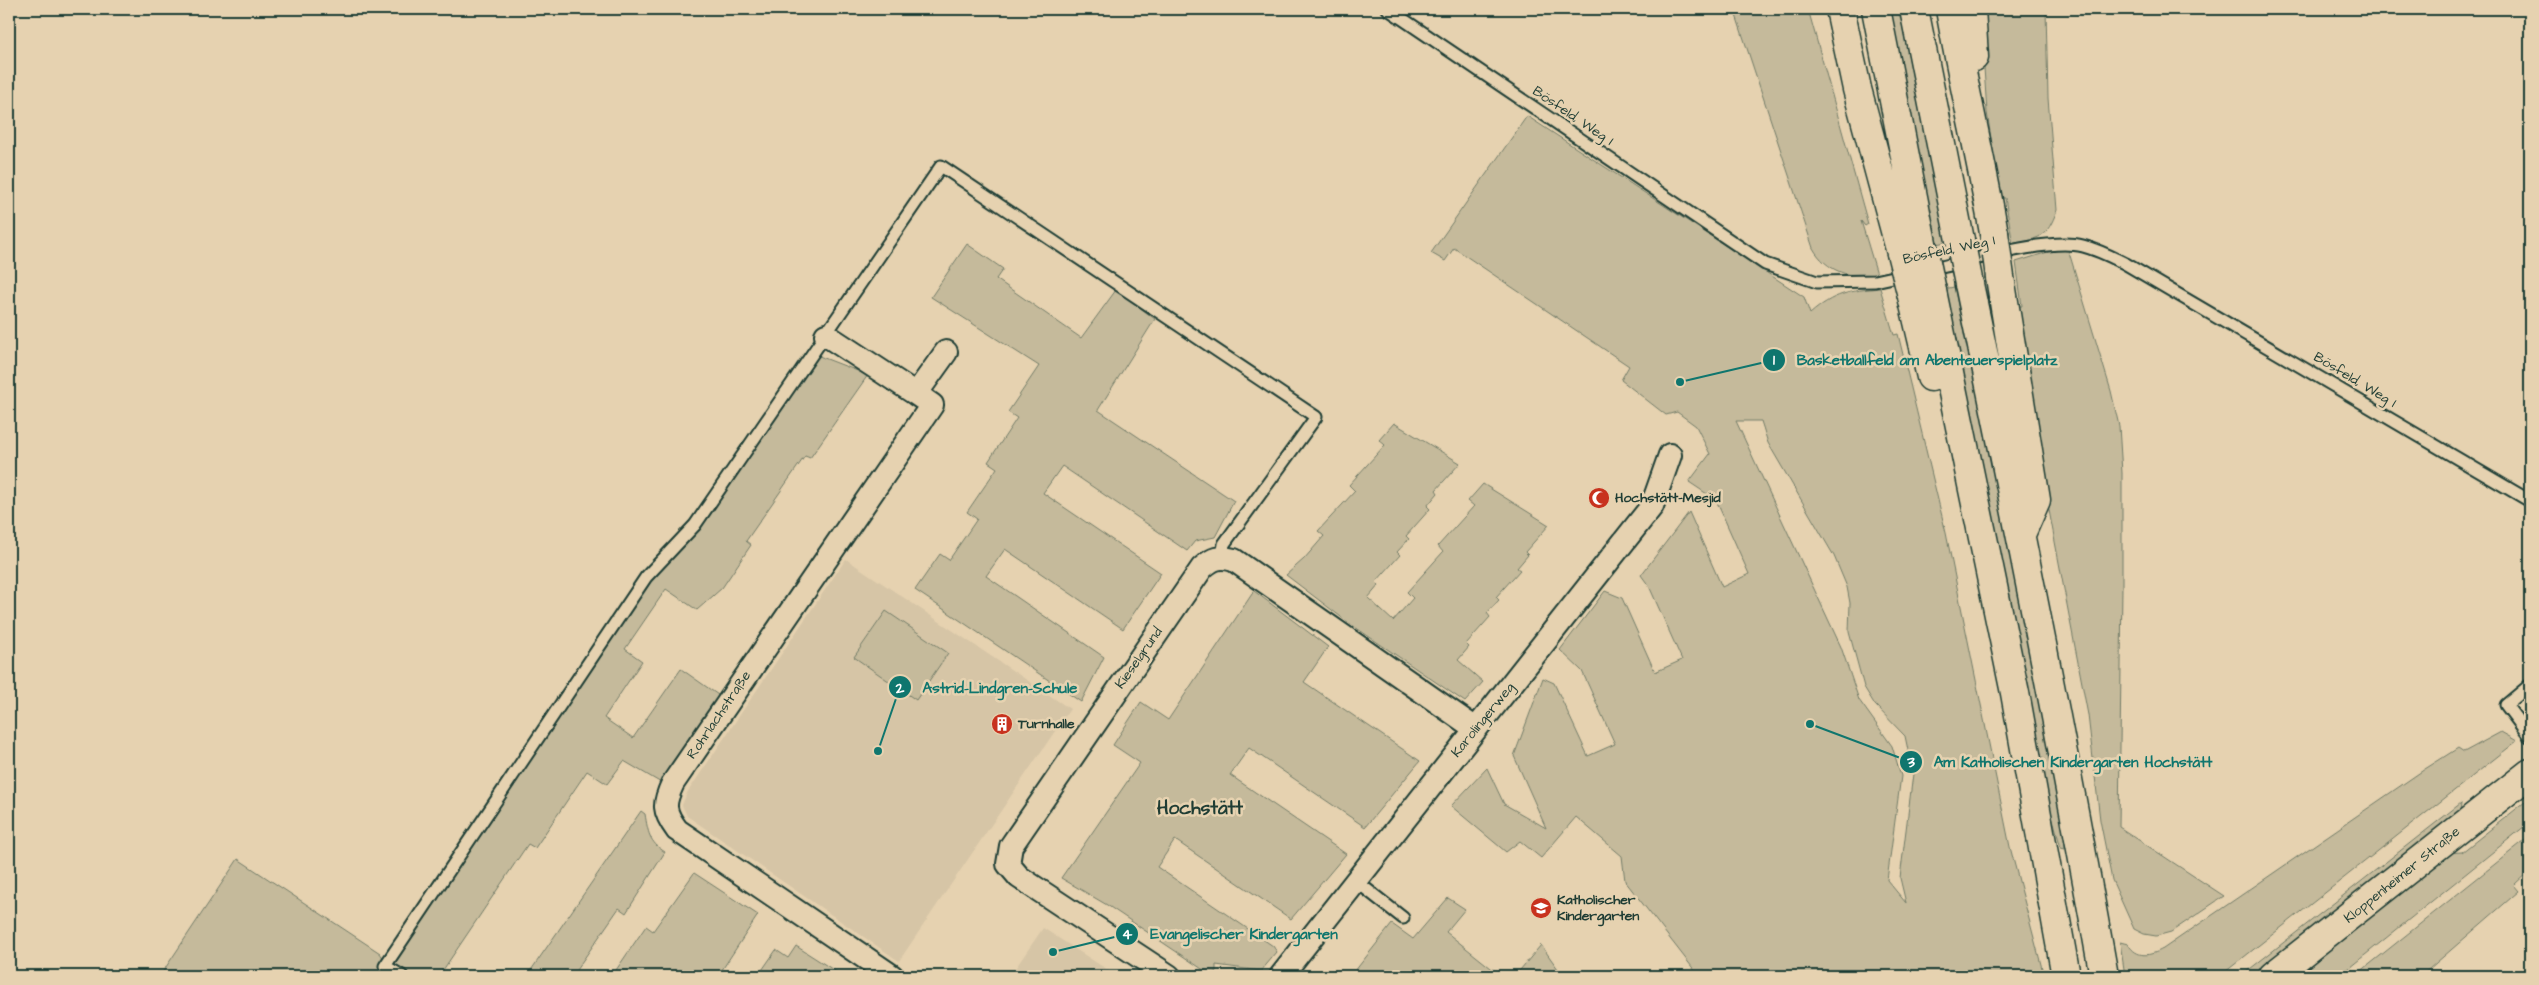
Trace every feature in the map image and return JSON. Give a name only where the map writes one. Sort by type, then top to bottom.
[{"type":"main road","points":[[1829,9],[1912,250]]},
{"type":"main road","points":[[1840,9],[1857,90]]},
{"type":"main road","points":[[1876,9],[1912,250],[1922,294],[1966,454],[2015,693],[2066,976]]},
{"type":"main road","points":[[1914,9],[2072,790],[2104,976]]},
{"type":"main road","points":[[1950,9],[1962,79],[1981,154],[2036,500],[2021,534]]},
{"type":"main road","points":[[1970,9],[1981,154]]},
{"type":"main road","name":"Kloppenheimer Straße","points":[[2273,976],[2530,773]]},
{"type":"street","name":"Rohrlachstraße","points":[[826,335],[932,405],[673,783],[666,797],[666,814],[677,830],[892,976]]},
{"type":"street","points":[[916,394],[946,352]]},
{"type":"street","name":"Karolingerweg","points":[[1281,976],[1652,506],[1670,455]]},
{"type":"street","points":[[1222,557],[1234,560],[1476,729]]},
{"type":"street","name":"Kieselgrund","points":[[1169,976],[1019,877],[1008,864],[1011,846],[1202,568],[1211,559],[1222,557]]},
{"type":"lane","name":"Bösfeld, Weg I","points":[[1388,9],[1765,264],[1817,282],[1875,281],[2035,247],[2082,246],[2126,264],[2530,501]]},
{"type":"lane","points":[[402,976],[385,966],[646,577],[695,526],[941,166],[1316,417],[1224,544],[1222,557]]},
{"type":"lane","points":[[2530,685],[2506,705],[2530,737]]},
{"type":"lane","points":[[1356,881],[1403,918]]},
{"type":"shaded area","points":[[1734,9],[1808,9],[1868,224],[1865,226],[1861,221],[1877,274],[1858,276],[1840,272],[1825,263],[1813,248]]},
{"type":"shaded area","points":[[1888,9],[1899,9],[1946,242],[1936,244]]},
{"type":"shaded area","points":[[1980,9],[2046,9],[2048,98],[2057,210],[2050,226],[2041,235],[2013,244],[2005,198],[2000,198],[1987,112]]},
{"type":"shaded area","points":[[1527,116],[1804,297],[1810,314],[1842,294],[1880,288],[1894,335],[1898,334],[1946,533],[2010,847],[2044,976],[1699,976],[1625,881],[1622,856],[1576,817],[1541,858],[1520,841],[1506,852],[1451,806],[1487,768],[1504,804],[1546,828],[1514,756],[1543,678],[1554,683],[1588,756],[1615,744],[1582,671],[1560,650],[1605,591],[1622,598],[1655,672],[1682,660],[1649,586],[1641,575],[1689,512],[1722,587],[1749,574],[1716,500],[1689,482],[1710,454],[1696,426],[1677,412],[1666,415],[1621,380],[1629,366],[1454,248],[1445,261],[1431,253]],"holes":[[[1736,421],[1761,421],[1768,443],[1834,556],[1847,587],[1850,603],[1849,632],[1864,687],[1875,705],[1905,736],[1913,774],[1900,878],[1906,903],[1887,880],[1901,776],[1892,746],[1859,700],[1841,647]]]},
{"type":"shaded area","points":[[967,244],[1003,269],[996,279],[1081,338],[1116,290],[1155,319],[1098,410],[1234,501],[1215,537],[1195,541],[1187,551],[1062,466],[1043,493],[1161,573],[1123,629],[1005,549],[986,576],[1104,657],[1081,702],[915,590],[940,554],[949,560],[977,519],[967,512],[997,468],[988,462],[1017,418],[1008,412],[1039,366],[931,297]]},
{"type":"shaded area","points":[[2068,249],[2111,391],[2119,426],[2122,473],[2122,586],[2119,827],[2224,896],[2171,932],[2156,936],[2144,934],[2134,929],[2112,880],[2100,820],[2088,715],[2044,484],[2017,306],[2022,306],[2016,262],[2048,252]]},
{"type":"shaded area","points":[[1954,287],[2009,540],[2065,835],[2065,849],[2061,848],[2050,808],[1976,433],[1944,289]]},
{"type":"shaded area","points":[[819,356],[868,375],[810,458],[805,456],[746,541],[751,545],[722,588],[697,610],[666,589],[625,649],[642,661],[604,718],[633,738],[681,669],[721,697],[663,784],[624,761],[607,784],[587,771],[535,848],[528,844],[439,976],[160,976],[238,859],[380,953],[387,964],[652,579]]},
{"type":"shaded area","points":[[1394,423],[1460,463],[1436,490],[1438,493],[1427,506],[1430,509],[1406,536],[1409,539],[1397,552],[1400,555],[1376,582],[1379,585],[1368,598],[1393,621],[1413,598],[1407,592],[1443,552],[1438,546],[1474,506],[1468,501],[1483,484],[1549,525],[1525,552],[1528,555],[1517,568],[1520,570],[1496,597],[1499,600],[1487,613],[1490,617],[1466,644],[1469,647],[1458,660],[1483,682],[1465,702],[1349,623],[1286,575],[1304,559],[1324,536],[1318,531],[1355,491],[1349,485],[1385,445],[1379,440]]},
{"type":"shaded area","points":[[846,559],[1070,709],[899,961],[687,816],[682,805],[687,793]]},
{"type":"shaded area","points":[[1254,591],[1328,647],[1304,682],[1420,761],[1365,827],[1249,748],[1230,775],[1346,854],[1291,919],[1175,840],[1157,867],[1273,946],[1277,952],[1261,971],[1216,965],[1216,973],[1211,975],[1107,905],[1061,878],[1140,763],[1113,745],[1141,702],[1168,720]]},
{"type":"shaded area","points":[[886,611],[948,653],[916,700],[854,657]]},
{"type":"shaded area","points":[[2501,732],[2517,741],[2220,976],[2125,976],[2120,942],[2128,944],[2135,952],[2144,955],[2163,949],[2425,769],[2458,748],[2464,752]]},
{"type":"shaded area","points":[[2530,798],[2530,822],[2339,976],[2289,976],[2445,853],[2462,852]]},
{"type":"shaded area","points":[[2461,803],[2460,813],[2254,976],[2241,976]]},
{"type":"shaded area","points":[[641,811],[645,814],[648,831],[652,840],[665,852],[626,913],[619,908],[572,976],[527,976]]},
{"type":"shaded area","points":[[2530,836],[2530,870],[2514,885],[2519,891],[2421,976],[2355,976]]},
{"type":"shaded area","points":[[694,873],[758,915],[718,976],[712,972],[708,976],[612,976],[646,926],[653,931]]},
{"type":"shaded area","points":[[1448,898],[1465,909],[1446,932],[1501,976],[1351,976],[1392,924],[1413,939]]},
{"type":"shaded area","points":[[1043,928],[1117,976],[1010,976]]},
{"type":"shaded area","points":[[1541,945],[1563,976],[1515,976]]},
{"type":"shaded area","points":[[796,946],[843,976],[758,976],[776,950],[788,958]]},
{"type":"place","name":"Basketballfeld am Abenteuerspielplatz","points":[[1680,382]]},
{"type":"place","name":"Hochstätt-Mesjid","points":[[1599,498]]},
{"type":"place","name":"Turnhalle","points":[[1002,724]]},
{"type":"place","name":"Am Katholischen Kindergarten Hochstätt","points":[[1810,724]]},
{"type":"place","name":"Astrid-Lindgren-Schule","points":[[878,751]]},
{"type":"place","name":"Katholischer Kindergarten","points":[[1541,908]]},
{"type":"place","name":"Evangelischer Kindergarten","points":[[1053,952]]},
{"type":"district","name":"Hochstätt","points":[[1200,808]]}]
